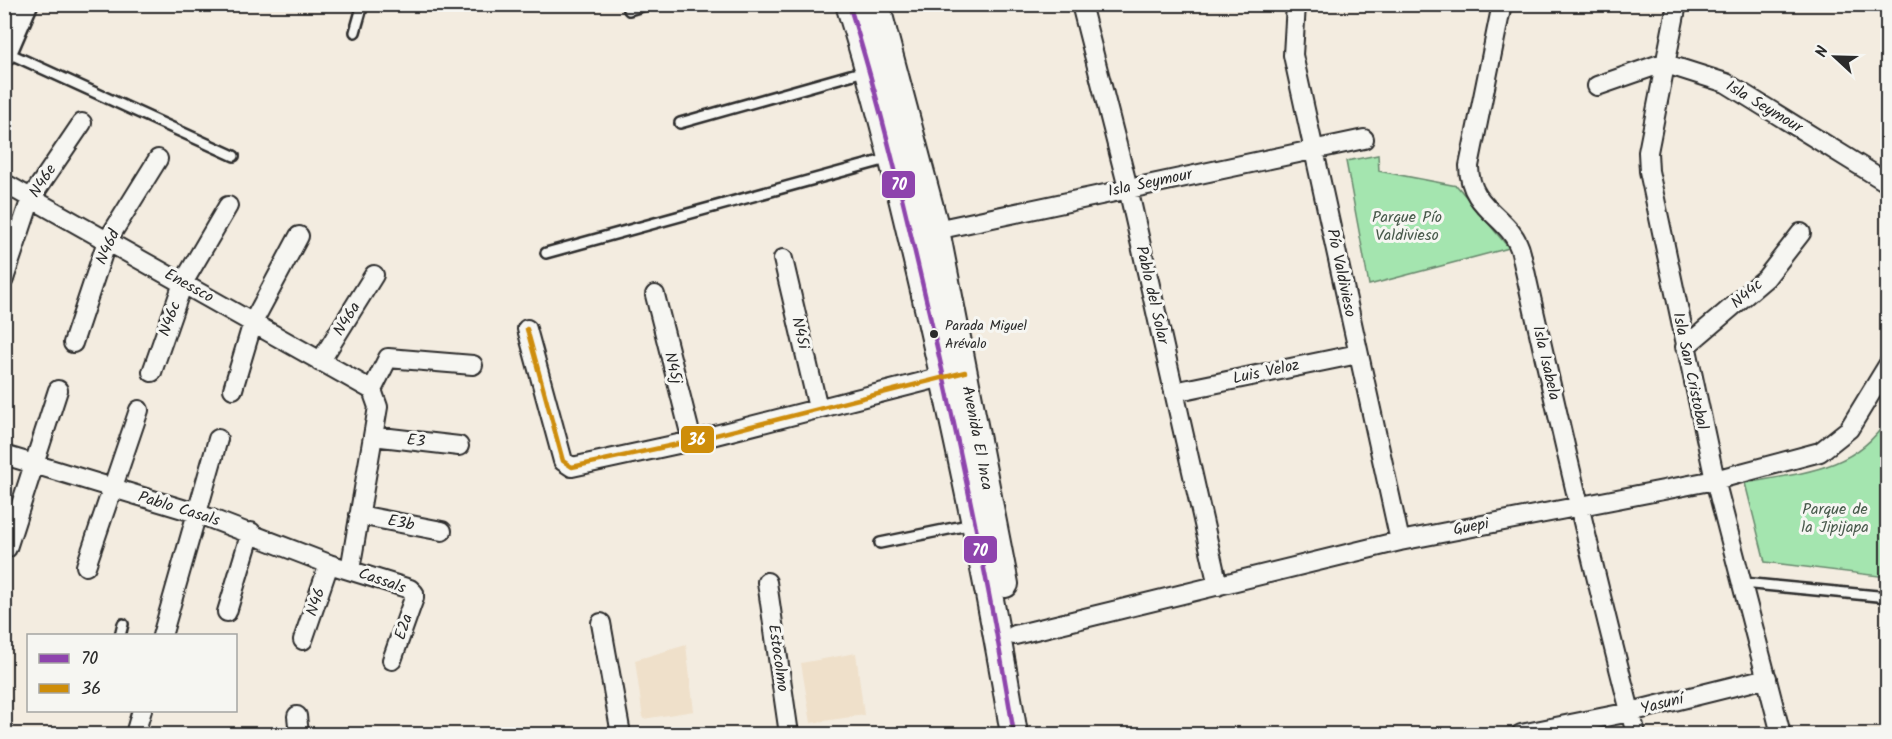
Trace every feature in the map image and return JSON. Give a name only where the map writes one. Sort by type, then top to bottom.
[{"type":"main road","name":"Avenida El Inca","points":[[849,4],[954,374],[1015,635],[1032,735]]},
{"type":"main road","name":"Avenida El Inca","points":[[876,4],[936,230],[975,523],[996,623],[1014,735]]},
{"type":"street","points":[[5,53],[26,4]]},
{"type":"street","name":"Pablo del Solar","points":[[1081,4],[1128,188],[1218,586]]},
{"type":"street","name":"Pío Valdivieso","points":[[1296,4],[1293,55],[1400,541]]},
{"type":"street","name":"Isla Isabela","points":[[1502,4],[1469,166],[1469,181],[1478,199],[1520,248],[1578,506],[1636,735]]},
{"type":"street","name":"Isla San Cristobal","points":[[1677,4],[1663,63],[1648,152],[1648,171],[1715,480],[1781,735]]},
{"type":"street","points":[[1597,86],[1663,63]]},
{"type":"street","name":"Isla Seymour","points":[[1663,63],[1726,83],[1887,183]]},
{"type":"street","name":"N46e","points":[[4,279],[31,198],[82,123]]},
{"type":"street","name":"Isla Seymour","points":[[936,230],[1315,148],[1364,140]]},
{"type":"street","name":"N46d","points":[[73,343],[107,241],[158,159]]},
{"type":"street","name":"Enessco","points":[[4,183],[372,390]]},
{"type":"street","name":"N46c","points":[[152,372],[183,284],[228,206]]},
{"type":"street","name":"N44c","points":[[1685,347],[1766,278],[1801,233]]},
{"type":"street","points":[[233,389],[253,322],[299,236]]},
{"type":"street","name":"N45i","points":[[783,259],[818,408]]},
{"type":"street","name":"N46a","points":[[320,362],[374,275]]},
{"type":"street","name":"N45j","points":[[655,296],[692,441]]},
{"type":"street","points":[[527,329],[563,461],[567,466],[572,467],[692,441],[954,374]]},
{"type":"street","name":"Luis Veloz","points":[[1174,392],[1358,354]]},
{"type":"street","points":[[350,570],[378,407],[372,390],[388,358],[473,365]]},
{"type":"street","name":"Guepi","points":[[1015,635],[1400,541],[1715,480],[1821,452],[1849,429],[1887,366]]},
{"type":"street","points":[[7,548],[58,390]]},
{"type":"street","points":[[86,566],[139,410]]},
{"type":"street","name":"E3","points":[[373,436],[459,446]]},
{"type":"street","points":[[163,634],[218,438]]},
{"type":"street","name":"Pablo Casals","points":[[4,455],[196,513],[350,570]]},
{"type":"street","name":"E3b","points":[[359,515],[442,531]]},
{"type":"street","points":[[227,612],[251,532]]},
{"type":"street","name":"N46","points":[[303,640],[329,564]]},
{"type":"street","name":"Cassals","points":[[350,570],[414,593]]},
{"type":"street","name":"Estocolmo","points":[[767,582],[789,735]]},
{"type":"street","name":"E2a","points":[[392,660],[414,593]]},
{"type":"street","points":[[601,623],[621,735]]},
{"type":"street","name":"Yasuní","points":[[1521,735],[1630,712],[1767,678]]},
{"type":"street","points":[[135,735],[142,712]]},
{"type":"lane","points":[[355,32],[363,4]]},
{"type":"lane","points":[[629,10],[649,4]]},
{"type":"lane","points":[[5,53],[234,156]]},
{"type":"lane","points":[[680,123],[869,69]]},
{"type":"lane","points":[[546,253],[893,158]]},
{"type":"lane","points":[[880,543],[975,523]]},
{"type":"lane","points":[[1743,583],[1887,597]]},
{"type":"lane","points":[[120,634],[123,624]]},
{"type":"shaded area","points":[[686,645],[694,711],[643,719],[635,660]]},
{"type":"shaded area","points":[[856,653],[864,715],[811,723],[801,663]]},
{"type":"green space","name":"Parque Pío Valdivieso","points":[[1378,155],[1379,171],[1457,186],[1509,248],[1369,285],[1346,161]]},
{"type":"green space","name":"Parque de la Jipijapa","points":[[1887,420],[1887,577],[1765,562],[1745,483],[1805,472],[1842,460],[1859,450],[1874,437]]},
{"type":"transit line","name":"70","points":[[849,4],[892,158],[941,365],[985,575],[1014,734]]},
{"type":"transit line","name":"36","points":[[527,329],[563,461],[572,467],[692,441],[965,372]]},
{"type":"place","name":"Parada Miguel Arévalo","points":[[934,334]]}]
